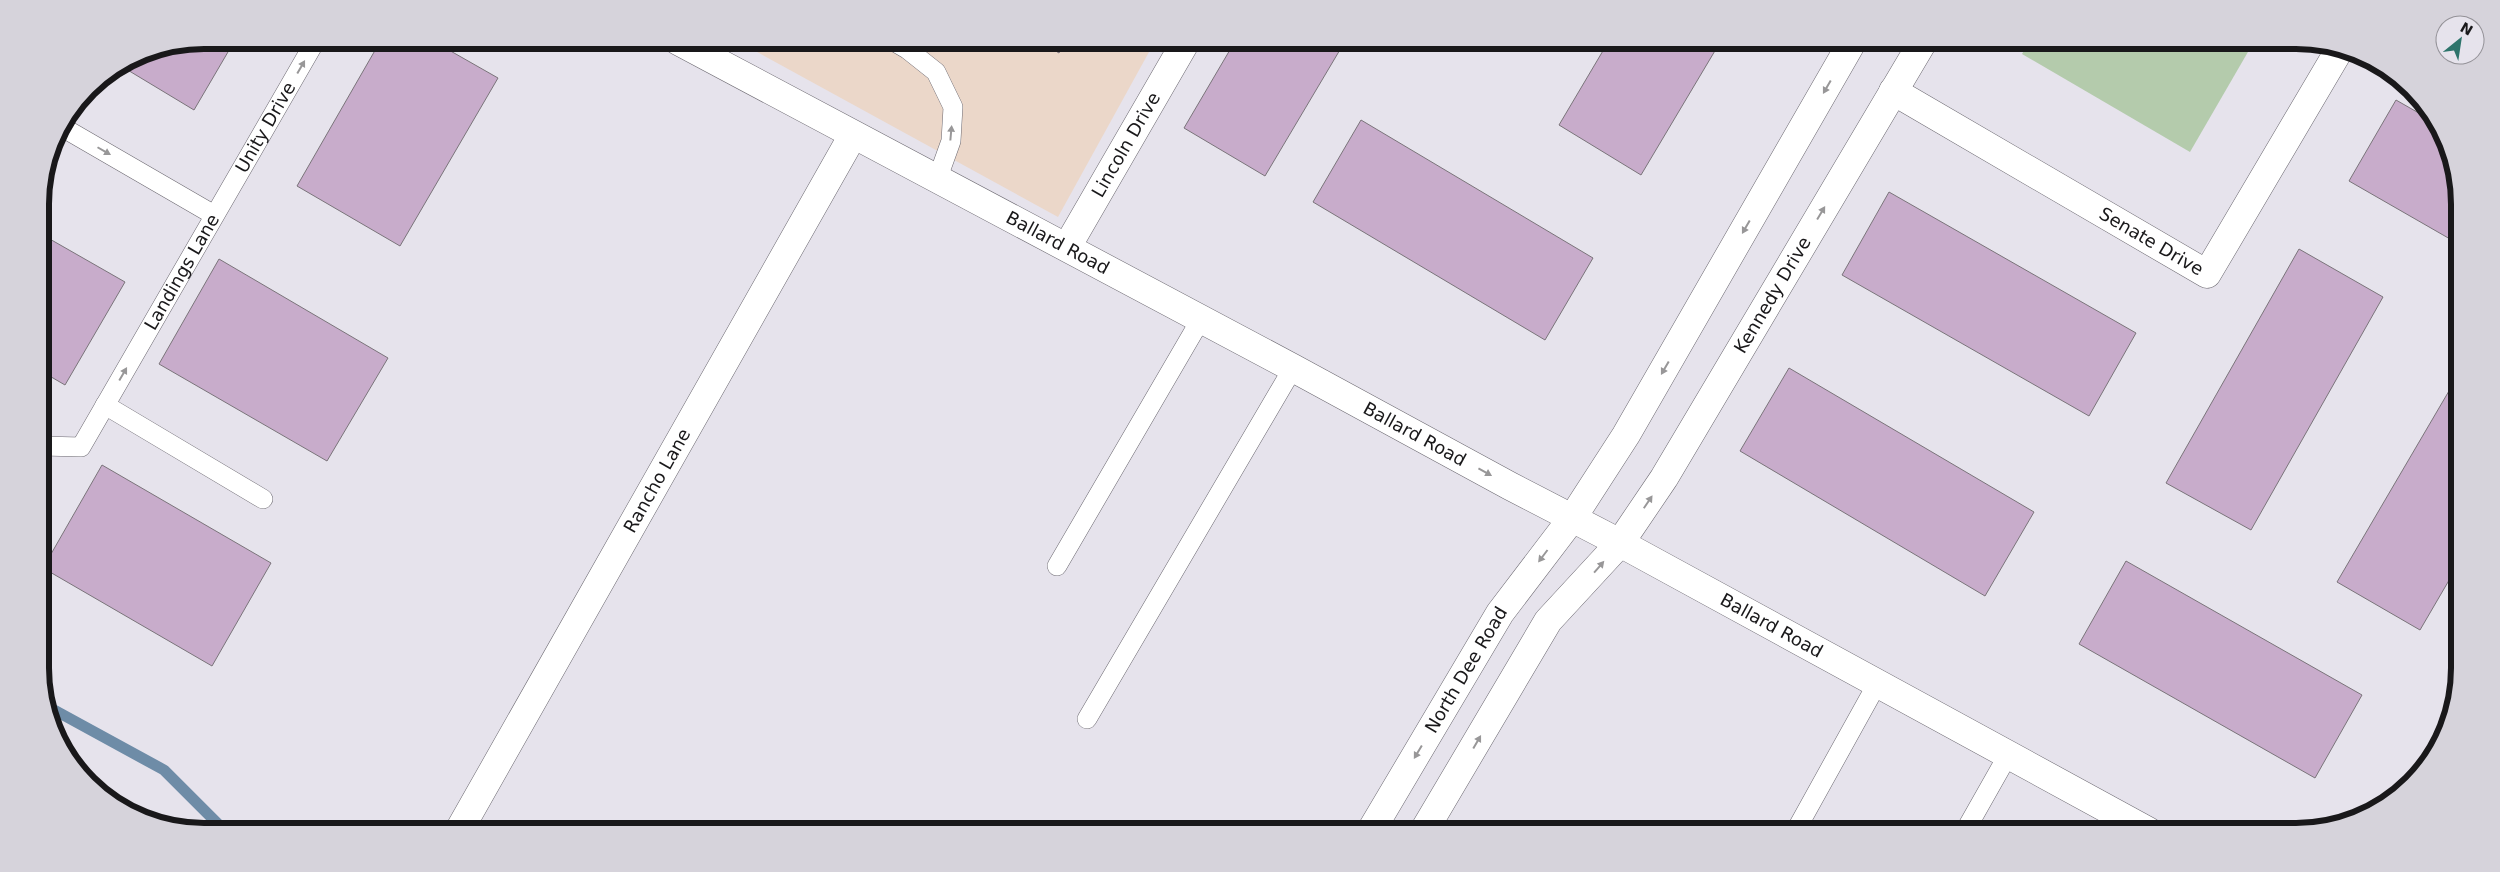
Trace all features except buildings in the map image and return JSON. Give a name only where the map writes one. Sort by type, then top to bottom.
[{"type":"street","name":"Ballard Road","points":[[693,49],[1620,543],[2133,823]]},
{"type":"street","name":"Lincoln Drive","points":[[1067,247],[1182,49]]},
{"type":"street","points":[[1573,518],[1626,435],[1848,49]]},
{"type":"street","name":"Kennedy Drive","points":[[1620,543],[1664,478],[1918,49]]},
{"type":"street","name":"Senate Drive","points":[[1894,92],[2208,274],[2336,54]]},
{"type":"street","name":"Rancho Lane","points":[[463,823],[853,135]]},
{"type":"street","name":"North Dee Road","points":[[1376,823],[1500,613],[1573,518]]},
{"type":"street","points":[[1429,823],[1548,620],[1620,543]]},
{"type":"lane","name":"Unity Drive","points":[[214,215],[311,49]]},
{"type":"lane","points":[[907,49],[936,72],[953,106],[951,141],[937,180]]},
{"type":"lane","name":"Landings Lane","points":[[49,446],[81,447],[214,215],[68,130]]},
{"type":"lane","points":[[1057,566],[1201,319]]},
{"type":"lane","points":[[1087,719],[1293,368]]},
{"type":"lane","points":[[105,405],[263,499]]},
{"type":"lane","points":[[1800,823],[1877,684]]},
{"type":"lane","points":[[1970,823],[2008,755]]},
{"type":"shaded area","points":[[752,49],[1151,49],[1058,217]]},
{"type":"green space","points":[[2025,49],[2250,49],[2190,152],[2022,54]]},
{"type":"waterway","points":[[55,710],[164,770],[217,823]]}]
